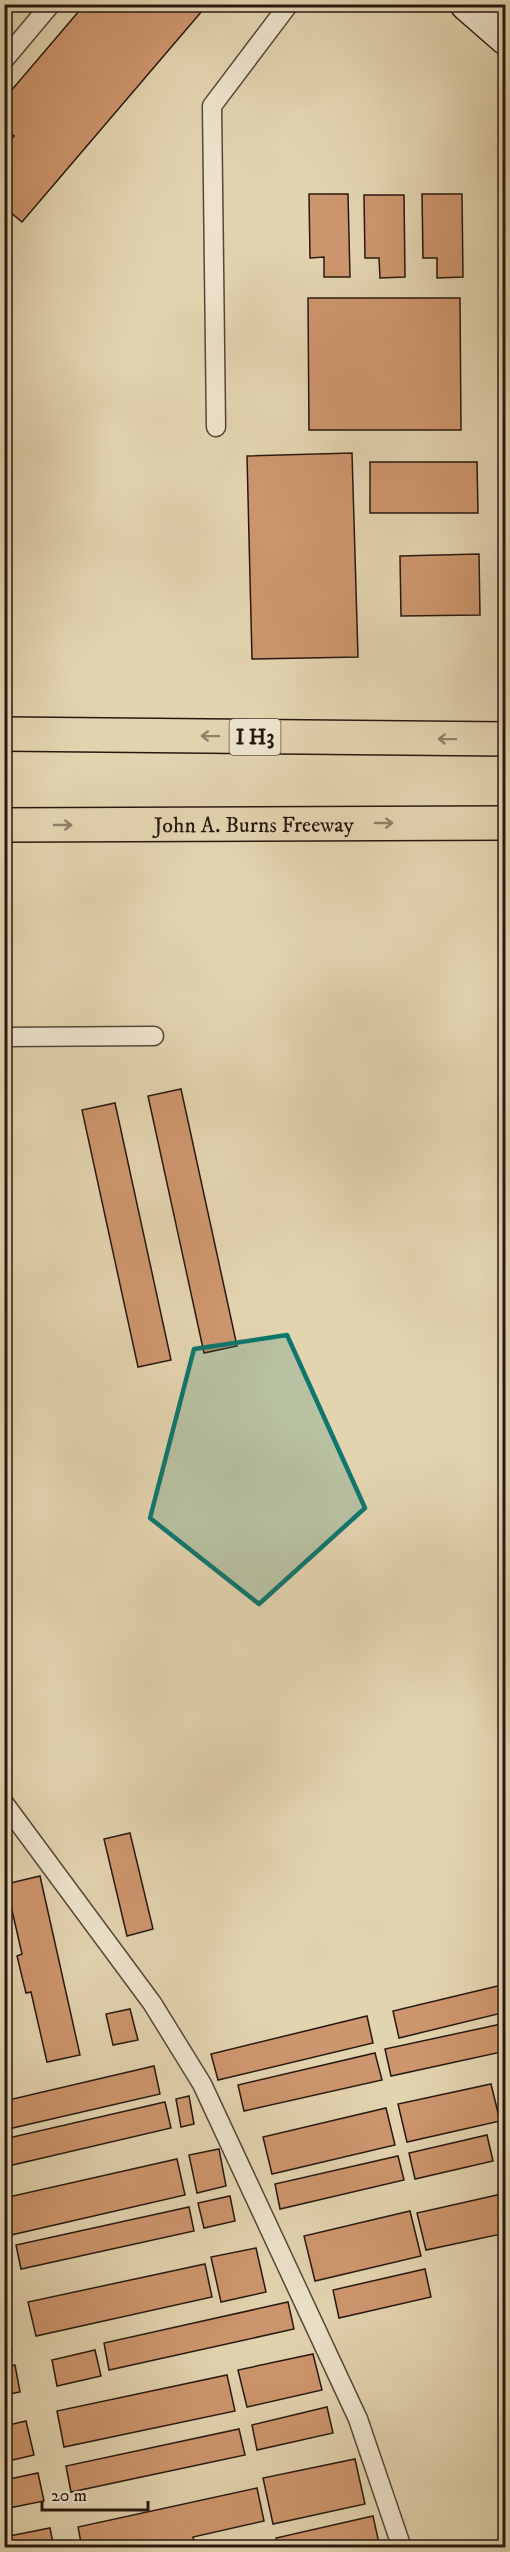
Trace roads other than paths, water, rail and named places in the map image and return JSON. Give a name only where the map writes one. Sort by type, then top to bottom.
[{"type":"highway","name":"I H3","points":[[4,734],[506,739]]},
{"type":"highway","name":"John A. Burns Freeway","points":[[4,825],[506,822]]},
{"type":"street","points":[[467,4],[506,38]]},
{"type":"lane","points":[[4,60],[51,4]]},
{"type":"lane","points":[[216,427],[212,106],[289,4]]},
{"type":"lane","points":[[4,1037],[154,1036]]},
{"type":"lane","points":[[4,1803],[152,2003],[202,2084],[358,2419],[402,2547]]}]
